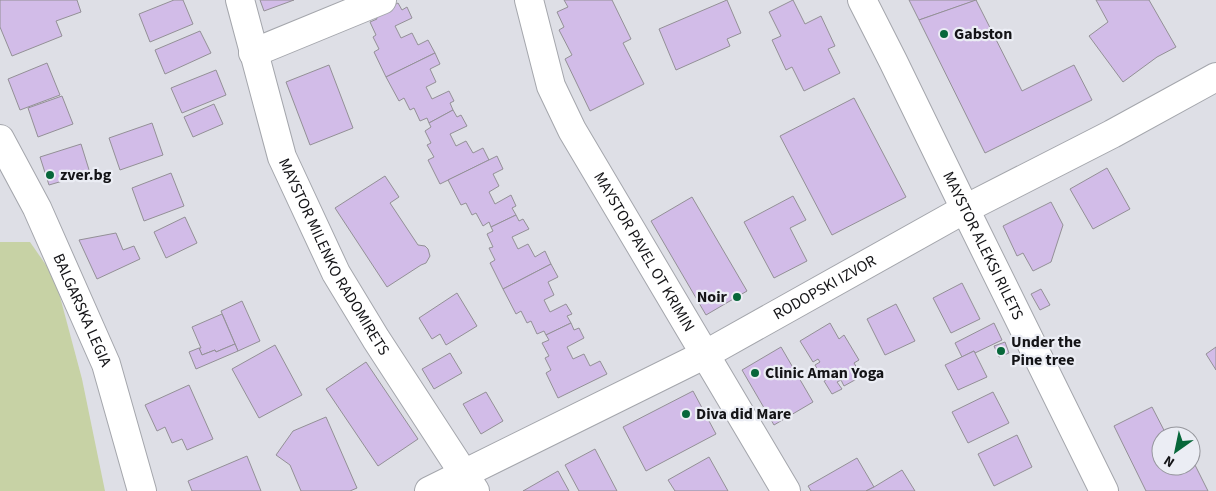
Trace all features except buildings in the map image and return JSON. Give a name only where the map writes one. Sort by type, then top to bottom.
[{"type":"street","name":"MAYSTOR MILENKO RADOMIRETS","points":[[240,0],[282,157],[336,274],[376,339],[470,482]]},
{"type":"street","points":[[253,53],[382,0]]},
{"type":"street","name":"MAYSTOR PAVEL OT KRIMIN","points":[[529,0],[551,86],[572,130],[786,491]]},
{"type":"street","name":"MAYSTOR ALEKSI RILETS","points":[[862,0],[1104,491]]},
{"type":"street","name":"RODOPSKI IZVOR","points":[[428,491],[470,482],[706,354],[965,209],[1112,134],[1216,76]]},
{"type":"street","name":"BALGARSKA LEGIA","points":[[0,138],[37,208],[106,364],[142,491]]},
{"type":"green space","points":[[0,242],[30,242],[55,278],[82,379],[105,491],[0,491]]},
{"type":"place","name":"Gabston","points":[[944,34]]},
{"type":"place","name":"zver.bg","points":[[50,175]]},
{"type":"place","name":"Noir","points":[[737,297]]},
{"type":"place","name":"Under the Pine tree","points":[[1001,351]]},
{"type":"place","name":"Clinic Aman Yoga","points":[[755,373]]},
{"type":"place","name":"Diva did Mare","points":[[686,414]]}]
